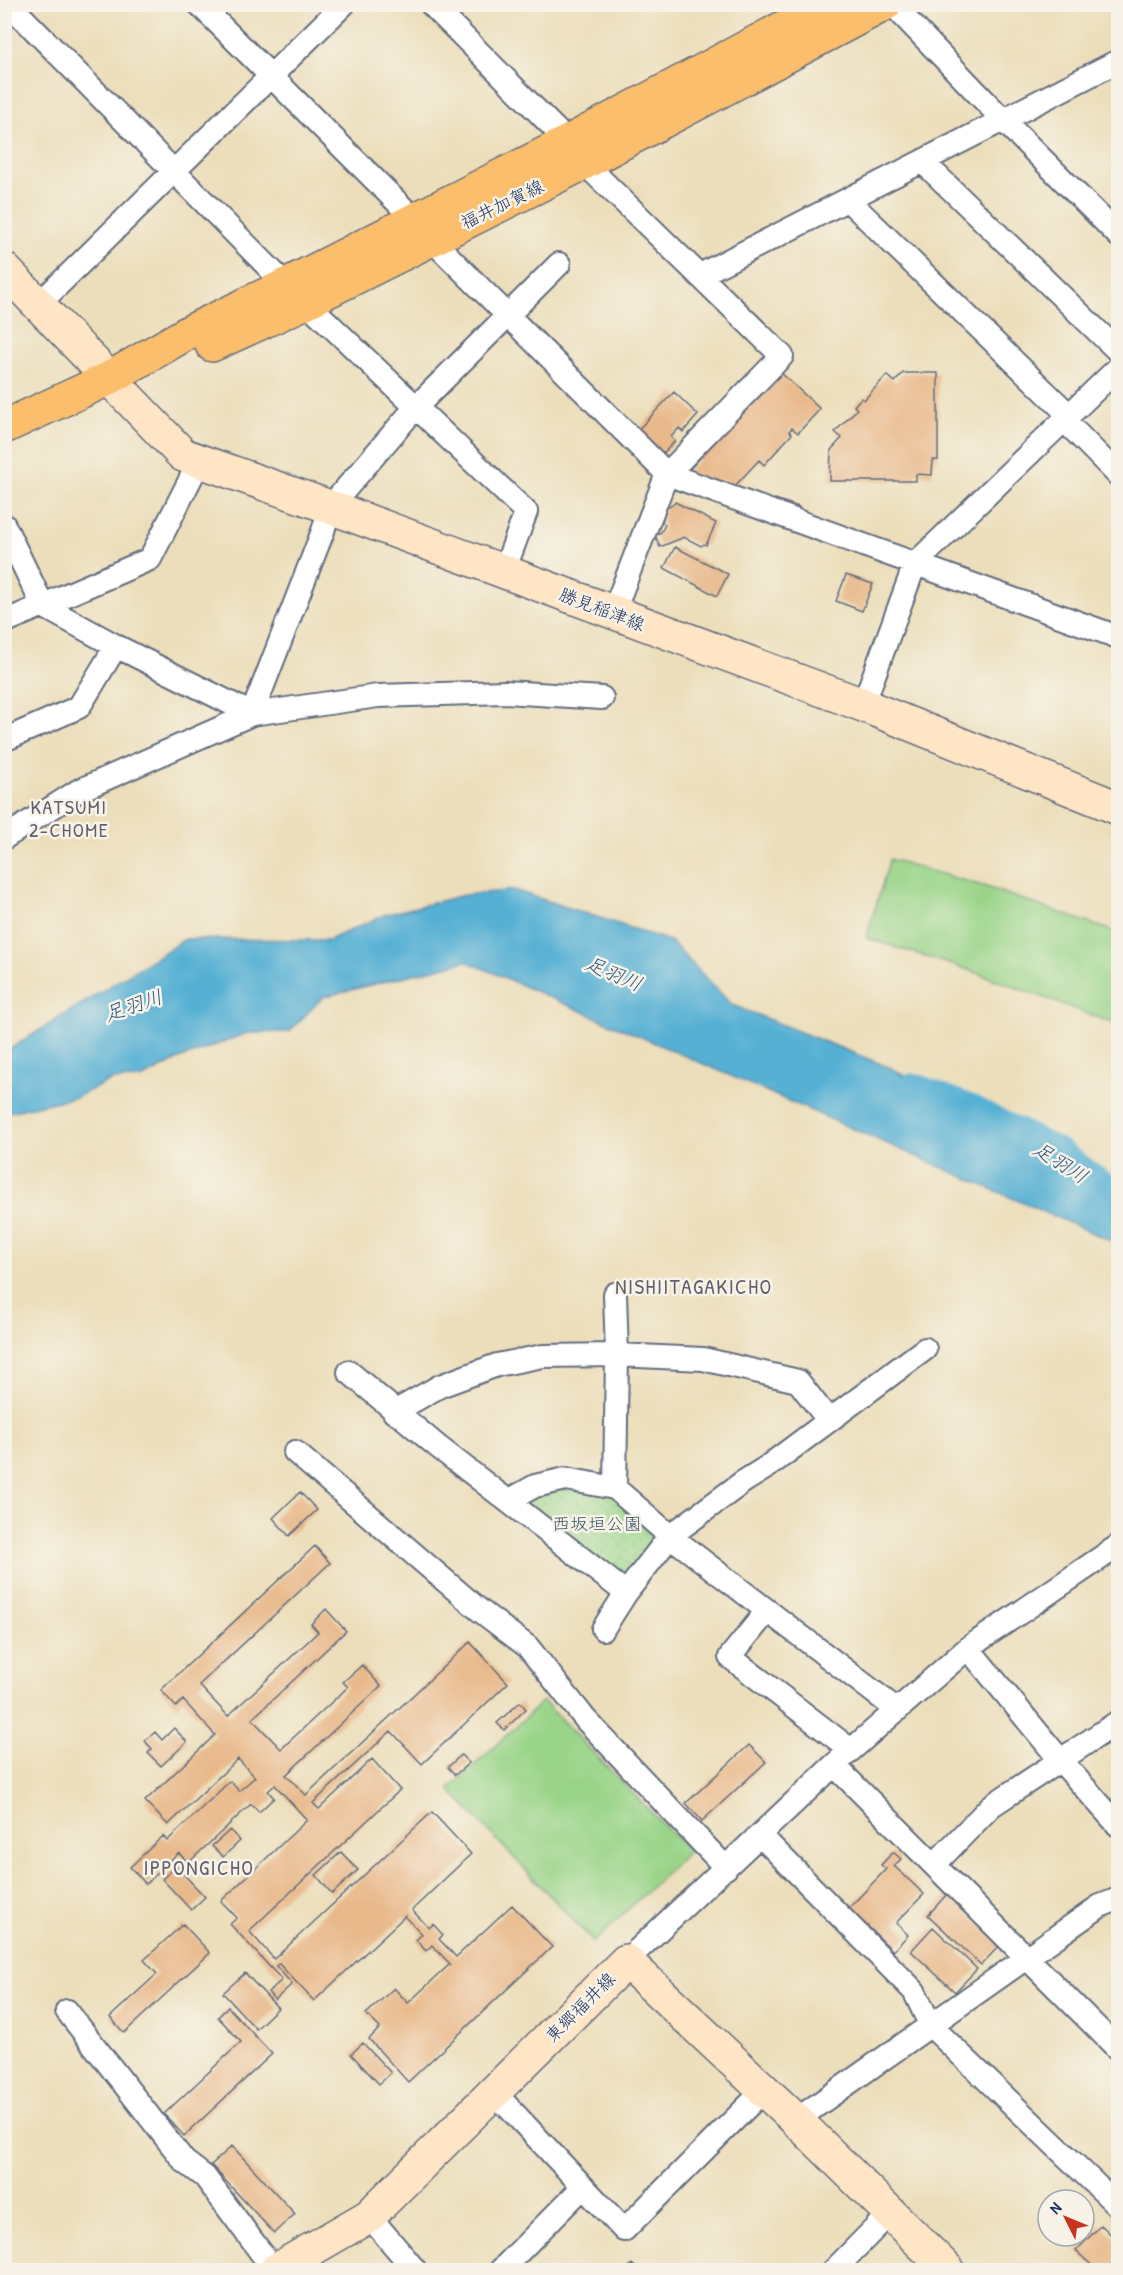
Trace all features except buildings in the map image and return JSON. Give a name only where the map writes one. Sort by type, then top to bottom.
[{"type":"main road","name":"福井加賀線","points":[[576,152],[828,4]]},
{"type":"main road","name":"福井加賀線","points":[[10,418],[108,379],[189,332],[296,293],[576,152],[885,4]]},
{"type":"main road","name":"勝見稲津線","points":[[4,269],[183,455],[330,507],[863,705],[1119,807]]},
{"type":"main road","name":"東郷福井線","points":[[275,2271],[369,2216],[626,1962],[796,2120],[948,2271]]},
{"type":"street","points":[[9,4],[296,293],[526,512],[504,571]]},
{"type":"street","points":[[199,4],[667,474],[1119,637]]},
{"type":"street","points":[[39,305],[344,4]]},
{"type":"street","points":[[892,4],[1004,121],[1119,235]]},
{"type":"street","points":[[439,6],[576,152],[782,356],[667,474],[613,614]]},
{"type":"street","points":[[700,275],[1119,62]]},
{"type":"street","points":[[923,162],[1119,351]]},
{"type":"street","points":[[848,200],[1066,418],[1119,475]]},
{"type":"street","points":[[252,714],[330,507],[416,407],[559,264]]},
{"type":"street","points":[[863,705],[915,564],[1119,368]]},
{"type":"street","points":[[4,622],[150,559],[199,462]]},
{"type":"street","points":[[4,525],[44,606],[116,646],[252,714]]},
{"type":"street","points":[[4,740],[79,707],[116,646]]},
{"type":"street","points":[[4,838],[78,791],[252,714],[378,696],[505,692],[602,698]]},
{"type":"street","points":[[615,1294],[617,1355],[615,1488]]},
{"type":"street","points":[[603,1629],[626,1593],[670,1536],[925,1349]]},
{"type":"street","points":[[394,1412],[440,1386],[497,1365],[543,1356],[617,1355],[703,1359],[798,1381],[829,1421]]},
{"type":"street","points":[[349,1372],[394,1412],[626,1593]]},
{"type":"street","points":[[295,1452],[477,1609],[528,1647],[586,1720],[726,1868]]},
{"type":"street","points":[[508,1501],[534,1486],[566,1479],[615,1488],[670,1536],[897,1709]]},
{"type":"street","points":[[626,1962],[851,1750],[968,1648],[1119,1546]]},
{"type":"street","points":[[767,1611],[730,1657],[851,1750]]},
{"type":"street","points":[[968,1648],[1061,1761],[1119,1825]]},
{"type":"street","points":[[934,1865],[991,1806],[1119,1722]]},
{"type":"street","points":[[834,1766],[1119,2049]]},
{"type":"street","points":[[760,1835],[914,1991],[931,2026],[1119,2206]]},
{"type":"street","points":[[796,2120],[1100,1906],[1119,1899]]},
{"type":"street","points":[[67,2011],[184,2162],[205,2176],[275,2271]]},
{"type":"street","points":[[494,2092],[624,2230],[764,2090]]},
{"type":"street","points":[[501,2271],[584,2187]]},
{"type":"street","points":[[834,2271],[890,2213]]},
{"type":"street","points":[[369,2216],[415,2271]]},
{"type":"green space","points":[[890,859],[986,887],[1118,933],[1118,1025],[969,970],[866,938]]},
{"type":"green space","name":"西坂垣公園","points":[[545,1487],[612,1492],[663,1541],[625,1586],[519,1503]]},
{"type":"green space","points":[[543,1701],[689,1851],[594,1942],[449,1789]]},
{"type":"water","points":[[514,890],[670,941],[732,1005],[891,1068],[1031,1150],[1118,1180],[1118,1244],[466,961],[323,997],[289,1032],[247,1033],[179,1059],[141,1079],[112,1080],[76,1097],[5,1113],[5,1052],[185,939],[329,940],[384,915],[464,895]]},
{"type":"waterway","name":"足羽川","points":[[914,1091],[968,1112],[1055,1155],[1118,1201]]},
{"type":"district","name":"KATSUMI 2-CHOME","points":[[69,818]]},
{"type":"district","name":"NISHIITAGAKICHO","points":[[694,1286]]},
{"type":"district","name":"IPPONGICHO","points":[[199,1867]]}]
